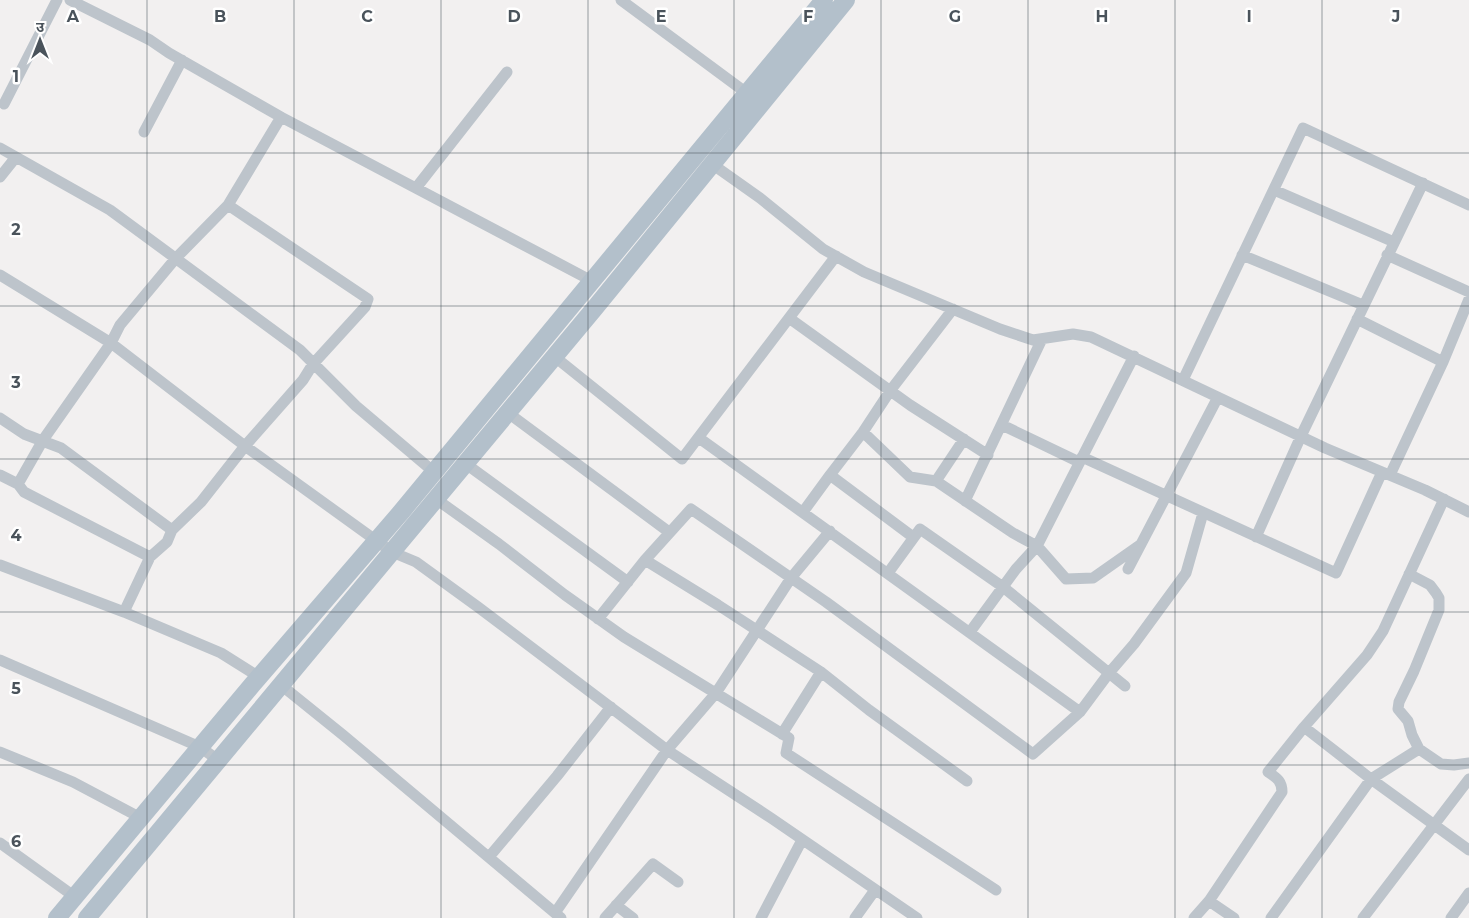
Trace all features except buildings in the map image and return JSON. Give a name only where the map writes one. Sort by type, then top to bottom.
[{"type":"main road","points":[[57,918],[434,472],[824,0]]},
{"type":"main road","points":[[87,918],[466,464],[846,0]]},
{"type":"street","points":[[4,104],[57,0]]},
{"type":"street","points":[[70,0],[150,40],[281,117],[592,281]]},
{"type":"street","points":[[621,0],[761,104]]},
{"type":"street","points":[[144,132],[182,60]]},
{"type":"street","points":[[416,188],[507,72]]},
{"type":"street","points":[[18,484],[43,440],[111,343],[120,325],[176,258],[228,205],[281,117]]},
{"type":"street","points":[[1183,380],[1303,128],[1469,205]]},
{"type":"street","points":[[0,148],[110,210],[300,350],[356,406],[434,472]]},
{"type":"street","points":[[0,177],[16,157]]},
{"type":"street","points":[[712,164],[760,198],[823,249],[864,272],[1000,329],[1033,340],[1072,334],[1091,337],[1301,436],[1469,512]]},
{"type":"street","points":[[1256,537],[1301,436],[1422,182]]},
{"type":"street","points":[[1274,190],[1394,242]]},
{"type":"street","points":[[124,612],[150,557],[167,542],[172,530],[201,502],[245,446],[303,380],[313,364],[365,307],[368,298],[228,205]]},
{"type":"street","points":[[1242,255],[1363,305]]},
{"type":"street","points":[[1387,255],[1469,292]]},
{"type":"street","points":[[554,357],[682,459],[836,256]]},
{"type":"street","points":[[0,274],[111,343],[245,446],[392,552],[416,562],[667,750],[917,918]]},
{"type":"street","points":[[1002,425],[1166,496],[1336,573],[1443,362],[1469,299]]},
{"type":"street","points":[[803,512],[863,432],[890,391],[953,309]]},
{"type":"street","points":[[789,318],[910,405],[988,455]]},
{"type":"street","points":[[1357,319],[1443,362]]},
{"type":"street","points":[[965,501],[1042,339]]},
{"type":"street","points":[[970,632],[1016,570],[1037,546],[1134,356]]},
{"type":"street","points":[[1128,569],[1218,397]]},
{"type":"street","points":[[508,413],[670,532]]},
{"type":"street","points":[[0,418],[24,434],[61,448],[172,530]]},
{"type":"street","points":[[863,432],[910,476],[936,481],[1013,533],[1037,546],[1066,579],[1093,578],[1140,545]]},
{"type":"street","points":[[699,438],[1080,712]]},
{"type":"street","points":[[936,481],[964,439]]},
{"type":"street","points":[[466,464],[628,582]]},
{"type":"street","points":[[0,475],[18,484],[24,492],[150,557]]},
{"type":"street","points":[[830,475],[913,538]]},
{"type":"street","points":[[436,499],[624,637],[788,738],[786,753],[996,890]]},
{"type":"street","points":[[1194,918],[1209,901],[1282,792],[1280,780],[1268,772],[1304,727],[1367,655],[1383,631],[1444,500]]},
{"type":"street","points":[[598,619],[645,560],[690,509],[791,578],[1033,754],[1080,712],[1109,673],[1134,644],[1186,573],[1203,513]]},
{"type":"street","points":[[888,573],[920,529],[1003,587],[1126,686]]},
{"type":"street","points":[[281,685],[343,734],[558,915],[667,750],[716,693],[791,578],[830,531]]},
{"type":"street","points":[[645,560],[821,672],[869,710],[967,781]]},
{"type":"street","points":[[0,565],[124,612],[221,653],[259,677]]},
{"type":"street","points":[[1409,574],[1430,585],[1438,598],[1439,610],[1399,702],[1398,709],[1408,721],[1412,735],[1420,749],[1441,764],[1469,763]]},
{"type":"street","points":[[0,660],[200,747],[218,760]]},
{"type":"street","points":[[782,734],[821,672]]},
{"type":"street","points":[[490,857],[611,707]]},
{"type":"street","points":[[1304,727],[1371,779],[1469,850]]},
{"type":"street","points":[[1271,918],[1371,779],[1420,749]]},
{"type":"street","points":[[0,752],[73,782],[141,818]]},
{"type":"street","points":[[1363,918],[1469,779]]},
{"type":"street","points":[[761,918],[802,840]]},
{"type":"street","points":[[0,842],[75,897]]},
{"type":"street","points":[[605,918],[653,864],[678,882]]},
{"type":"street","points":[[855,918],[875,890]]},
{"type":"street","points":[[1451,918],[1469,893]]},
{"type":"street","points":[[1209,901],[1234,918]]},
{"type":"street","points":[[616,905],[633,918]]}]
